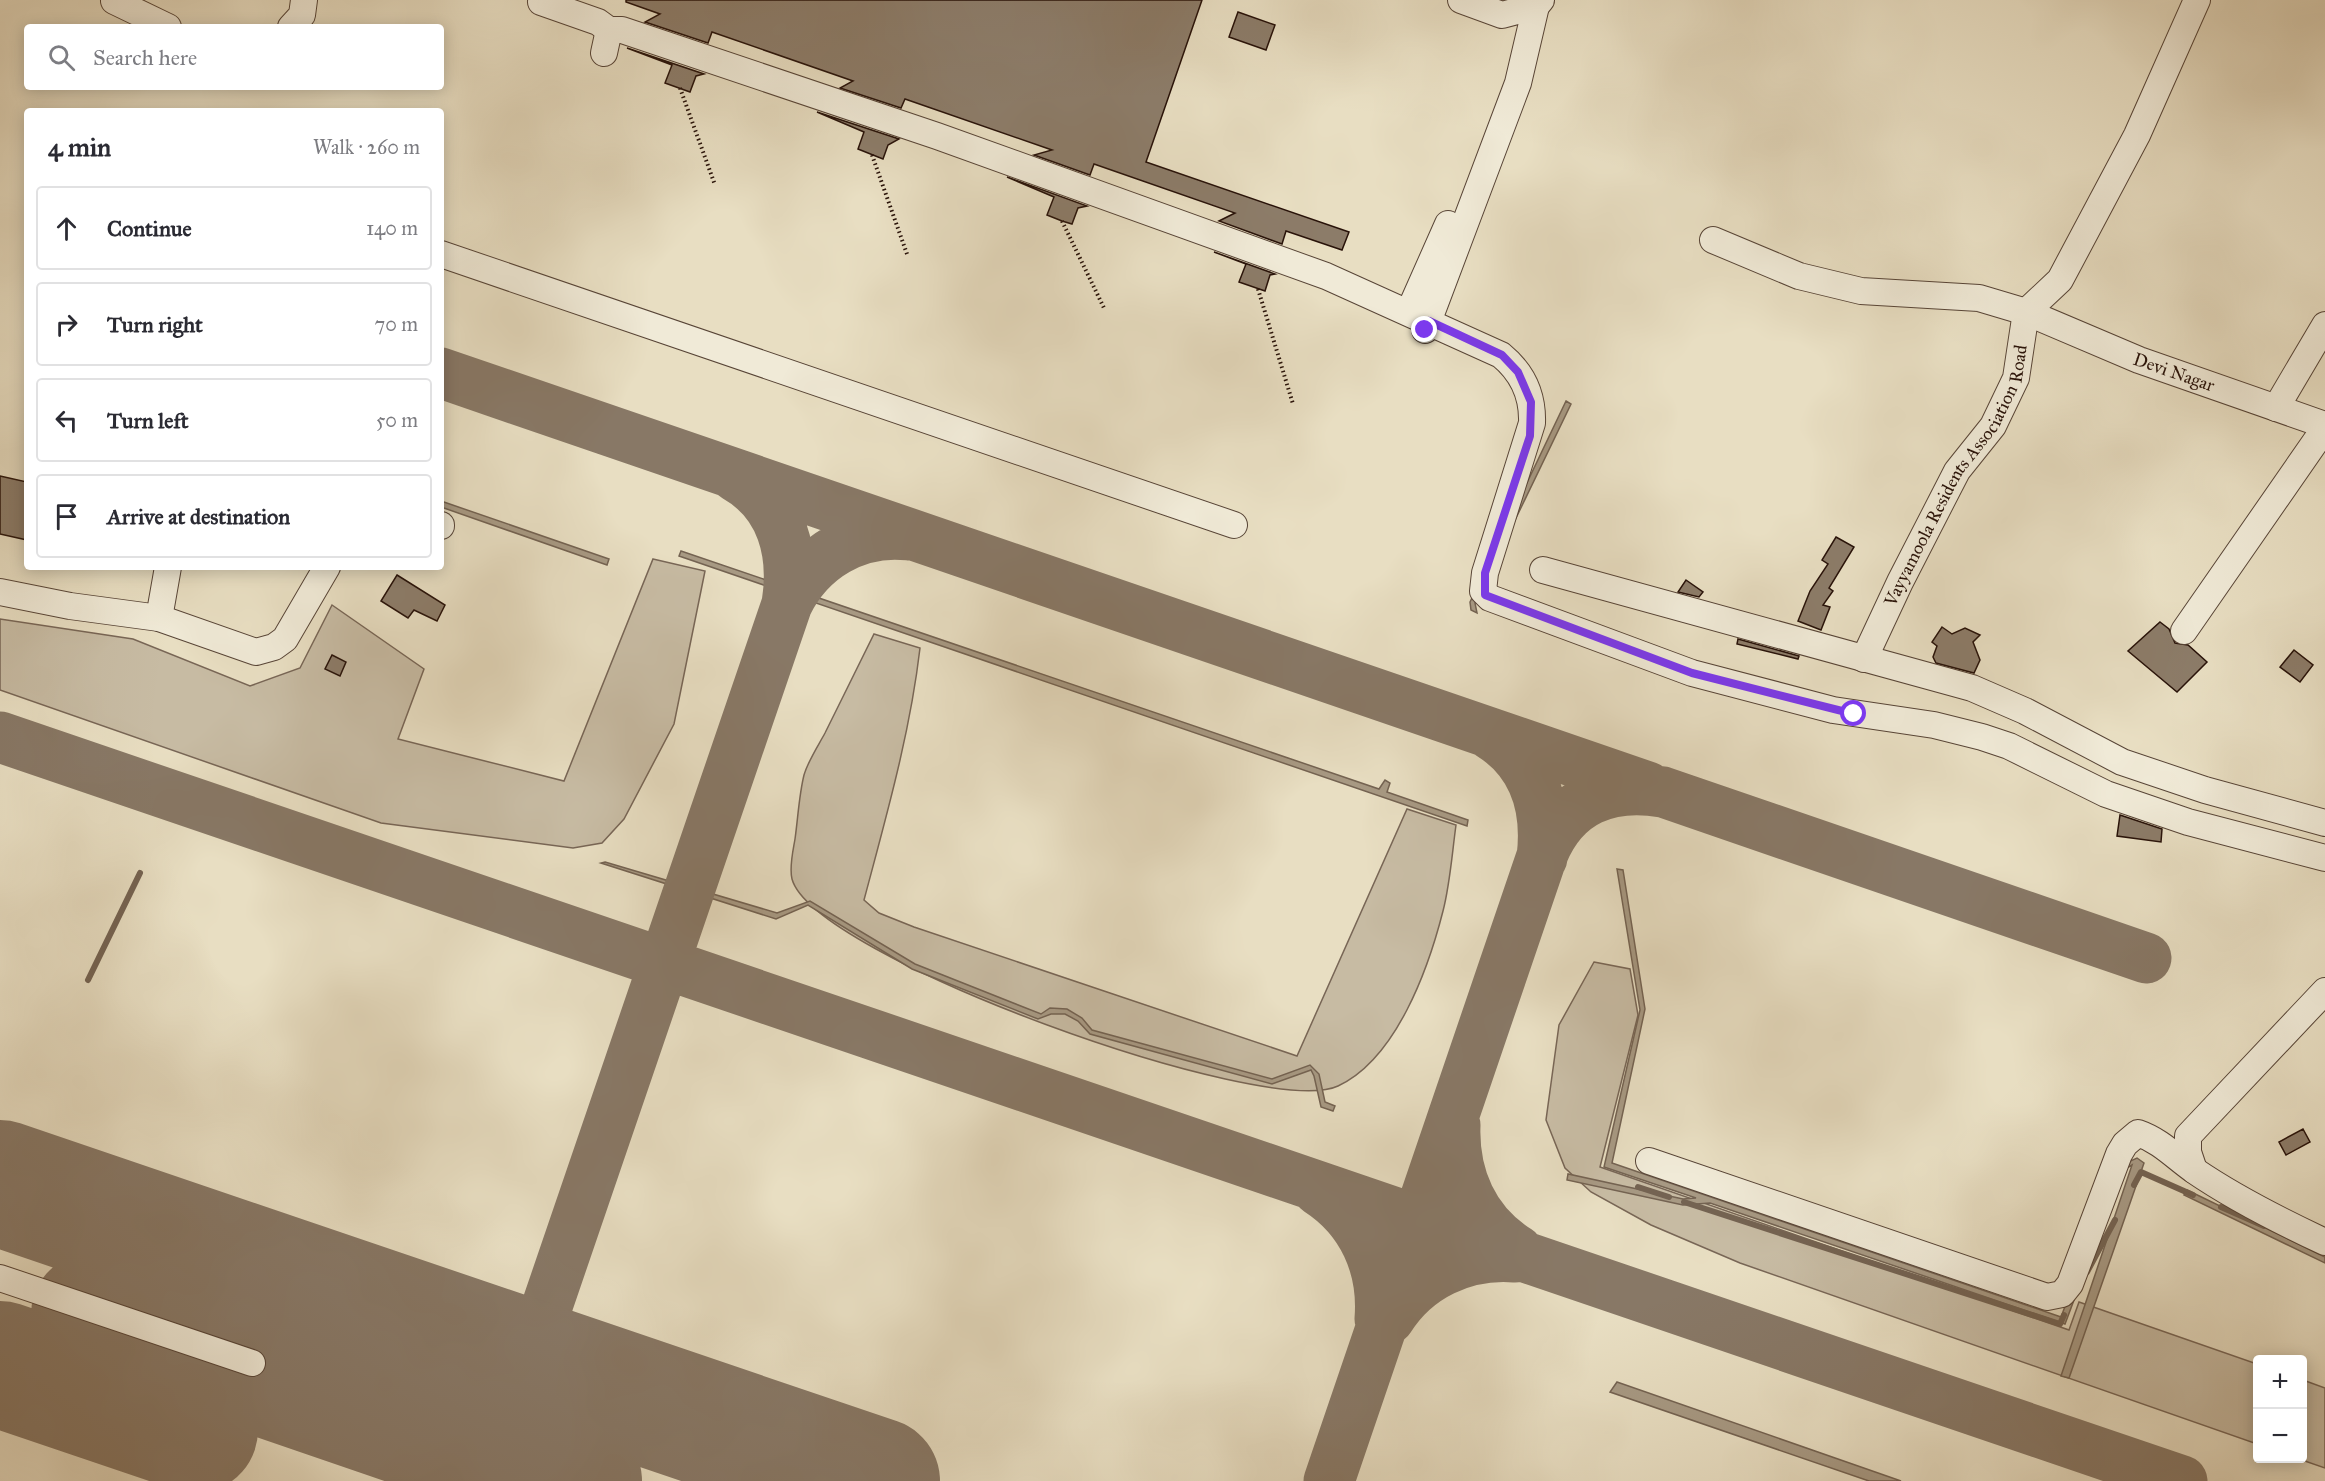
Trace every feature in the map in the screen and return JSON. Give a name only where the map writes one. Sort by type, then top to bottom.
[{"type":"street","points":[[114,0],[162,24]]},
{"type":"street","points":[[294,24],[302,15],[304,0]]},
{"type":"street","points":[[1461,0],[1502,15],[1538,3]]},
{"type":"street","points":[[2026,312],[2046,296],[2065,271],[2137,135],[2197,0]]},
{"type":"street","points":[[541,2],[598,21],[606,41],[622,30],[948,140],[1326,276],[1421,321],[1502,355],[1518,372],[1531,402],[1530,436],[1485,573],[1485,595],[1692,673],[1833,710],[1934,725],[1982,737],[2009,746],[2106,794],[2188,822],[2325,858]]},
{"type":"street","points":[[1421,321],[1518,83],[1538,3]]},
{"type":"street","points":[[1421,321],[1505,94]]},
{"type":"street","name":"Devi Nagar","points":[[1713,240],[1798,276],[1861,291],[1979,298],[2026,312],[2139,360],[2325,427]]},
{"type":"street","points":[[444,255],[1234,525]]},
{"type":"street","name":"Vayyamoola Residents Association Road","points":[[1864,659],[1900,582],[1957,471],[1993,426],[2016,378],[2026,312]]},
{"type":"street","points":[[2276,408],[2325,325]]},
{"type":"street","points":[[2184,631],[2325,427]]},
{"type":"street","points":[[159,618],[167,570]]},
{"type":"street","points":[[0,592],[70,606],[159,618],[250,651],[262,652],[285,639],[325,570]]},
{"type":"street","points":[[1543,570],[1972,688],[2025,711],[2122,762],[2205,790],[2325,823]]},
{"type":"street","points":[[2194,1170],[2188,1152],[2188,1136],[2325,992]]},
{"type":"street","points":[[1649,1161],[2047,1297],[2062,1294],[2070,1284],[2119,1154],[2131,1138],[2138,1133],[2162,1143],[2194,1170],[2259,1210],[2325,1242]]},
{"type":"street","points":[[0,1278],[252,1363]]},
{"type":"path","points":[[680,88],[714,185]]},
{"type":"path","points":[[872,155],[907,254]]},
{"type":"path","points":[[1062,221],[1104,308]]},
{"type":"path","points":[[1258,289],[1293,404]]},
{"type":"shaded area","points":[[1566,401],[1571,404],[1475,603],[1477,613],[1471,610],[1470,602]]},
{"type":"shaded area","points":[[444,502],[609,559],[607,565],[444,508]]},
{"type":"shaded area","points":[[681,551],[1379,789],[1385,780],[1390,783],[1387,792],[1468,820],[1467,826],[679,556]]},
{"type":"shaded area","points":[[653,559],[705,571],[674,724],[624,819],[602,843],[573,848],[381,823],[0,690],[0,619],[133,639],[250,686],[300,668],[332,605],[424,669],[398,739],[564,781]]},
{"type":"shaded area","points":[[874,634],[920,648],[904,744],[864,900],[879,913],[914,927],[1297,1056],[1407,809],[1456,825],[1449,880],[1437,934],[1407,1011],[1377,1056],[1359,1073],[1338,1086],[1295,1090],[1225,1079],[1139,1056],[1046,1024],[955,988],[876,949],[819,912],[792,879],[791,874],[802,783],[811,759]]},
{"type":"shaded area","points":[[605,862],[777,913],[810,901],[915,964],[1041,1014],[1050,1008],[1067,1009],[1082,1018],[1092,1030],[1272,1079],[1310,1065],[1319,1074],[1325,1102],[1335,1106],[1333,1111],[1321,1107],[1311,1070],[1272,1084],[1090,1034],[1078,1021],[1065,1014],[1051,1014],[1038,1019],[912,969],[808,905],[776,919],[601,863]]},
{"type":"shaded area","points":[[1617,869],[1623,870],[1645,1009],[1612,1163],[2061,1317],[2114,1177],[2128,1162],[2137,1158],[2144,1163],[2069,1378],[2061,1376],[2132,1165],[2125,1169],[2118,1183],[2065,1324],[1710,1203],[1683,1205],[1567,1180],[1568,1174],[1683,1199],[1696,1198],[1604,1167],[1640,1010]]},
{"type":"shaded area","points":[[1594,962],[1630,969],[1638,1015],[1600,1167],[2069,1330],[2079,1302],[2253,1363],[2253,1443],[1740,1263],[1651,1225],[1591,1192],[1565,1168],[1546,1120],[1559,1025]]},
{"type":"shaded area","points":[[2187,1190],[2325,1257],[2325,1263],[2184,1195]]},
{"type":"shaded area","points":[[2307,1381],[2325,1388],[2325,1468],[2307,1462]]},
{"type":"shaded area","points":[[1617,1382],[1901,1481],[1869,1481],[1610,1392]]},
{"type":"building","points":[[626,0],[1202,0],[1146,162],[1349,232],[1342,250],[1286,231],[1282,244],[1219,221],[1235,213],[1094,164],[1090,175],[1034,155],[1052,150],[905,99],[901,108],[840,88],[853,81],[712,32],[708,43],[645,22],[660,14],[626,2]]},
{"type":"building","points":[[1238,12],[1275,25],[1266,50],[1229,37]]},
{"type":"building","points":[[627,48],[704,74],[696,76],[690,92],[665,83],[672,65]]},
{"type":"building","points":[[817,112],[899,139],[888,145],[883,159],[858,149],[864,132]]},
{"type":"building","points":[[1007,177],[1087,206],[1078,208],[1072,224],[1062,221],[1047,215],[1054,197]]},
{"type":"building","points":[[1214,252],[1275,274],[1270,275],[1265,291],[1239,282],[1246,264]]},
{"type":"building","points":[[0,476],[24,481],[24,539],[0,534]]},
{"type":"building","points":[[1836,537],[1854,547],[1829,588],[1833,591],[1823,605],[1830,607],[1821,630],[1798,621],[1810,591],[1828,564],[1822,560]]},
{"type":"building","points":[[397,575],[445,605],[437,621],[414,610],[408,618],[381,601]]},
{"type":"building","points":[[1686,580],[1703,592],[1699,597],[1678,592]]},
{"type":"building","points":[[2160,622],[2169,629],[2175,643],[2188,645],[2207,662],[2177,692],[2128,651]]},
{"type":"building","points":[[1942,627],[1952,634],[1965,628],[1980,635],[1973,642],[1980,660],[1974,673],[1936,663],[1933,657],[1937,646],[1932,642]]},
{"type":"building","points":[[1738,639],[1799,656],[1798,659],[1737,644]]},
{"type":"building","points":[[2294,650],[2313,665],[2300,682],[2280,667]]},
{"type":"building","points":[[332,655],[346,662],[340,676],[325,669]]},
{"type":"building","points":[[2120,815],[2162,829],[2161,842],[2117,836]]},
{"type":"building","points":[[2303,1129],[2310,1142],[2286,1155],[2279,1142]]},
{"type":"waterway","points":[[88,980],[140,873]]},
{"type":"waterway","points":[[2134,1185],[2141,1172],[2193,1195]]},
{"type":"waterway","points":[[1638,1187],[1669,1197]]},
{"type":"waterway","points":[[1684,1202],[2060,1324],[2064,1315]]},
{"type":"waterway","points":[[2221,1207],[2264,1226]]},
{"type":"waterway","points":[[2087,1272],[2115,1220]]},
{"type":"taxiway","points":[[444,374],[1648,787]]},
{"type":"taxiway","points":[[735,476],[751,487],[775,515],[787,549],[789,567],[787,604],[789,597]]},
{"type":"taxiway","points":[[533,1347],[787,604],[808,573],[837,550],[871,537],[890,534],[909,535]]},
{"type":"taxiway","points":[[1490,734],[1518,758],[1535,788],[1543,821],[1542,858]]},
{"type":"taxiway","points":[[0,737],[2182,1481]]},
{"type":"taxiway","points":[[1329,1481],[1543,853],[1552,835],[1576,808],[1607,793],[1625,790],[1663,792],[2146,958]]},
{"type":"taxiway","points":[[1455,1125],[1458,1162],[1469,1197],[1489,1227],[1518,1251]]},
{"type":"taxiway","points":[[1318,1190],[1347,1215],[1367,1246],[1378,1281],[1380,1319]]},
{"type":"taxiway","points":[[1389,1319],[1413,1291],[1427,1279],[1443,1270],[1478,1259],[1515,1257]]},
{"type":"taxiway","points":[[252,1363],[394,1413],[412,1418],[439,1419],[473,1410],[488,1401],[513,1376],[533,1347],[533,1386],[545,1425],[554,1443],[567,1459],[581,1472],[598,1481]]},
{"type":"taxiway","points":[[399,1417],[444,1439],[460,1457],[470,1481]]},
{"type":"runway","points":[[0,1183],[877,1481]]},
{"type":"runway","points":[[94,1315],[579,1481]]},
{"type":"runway","points":[[0,1364],[195,1430]]},
{"type":"route","points":[[1425,330],[1429,321],[1502,355],[1518,372],[1529,392],[1533,412],[1530,436],[1485,573],[1483,585],[1485,595],[1692,673],[1854,714]]}]
